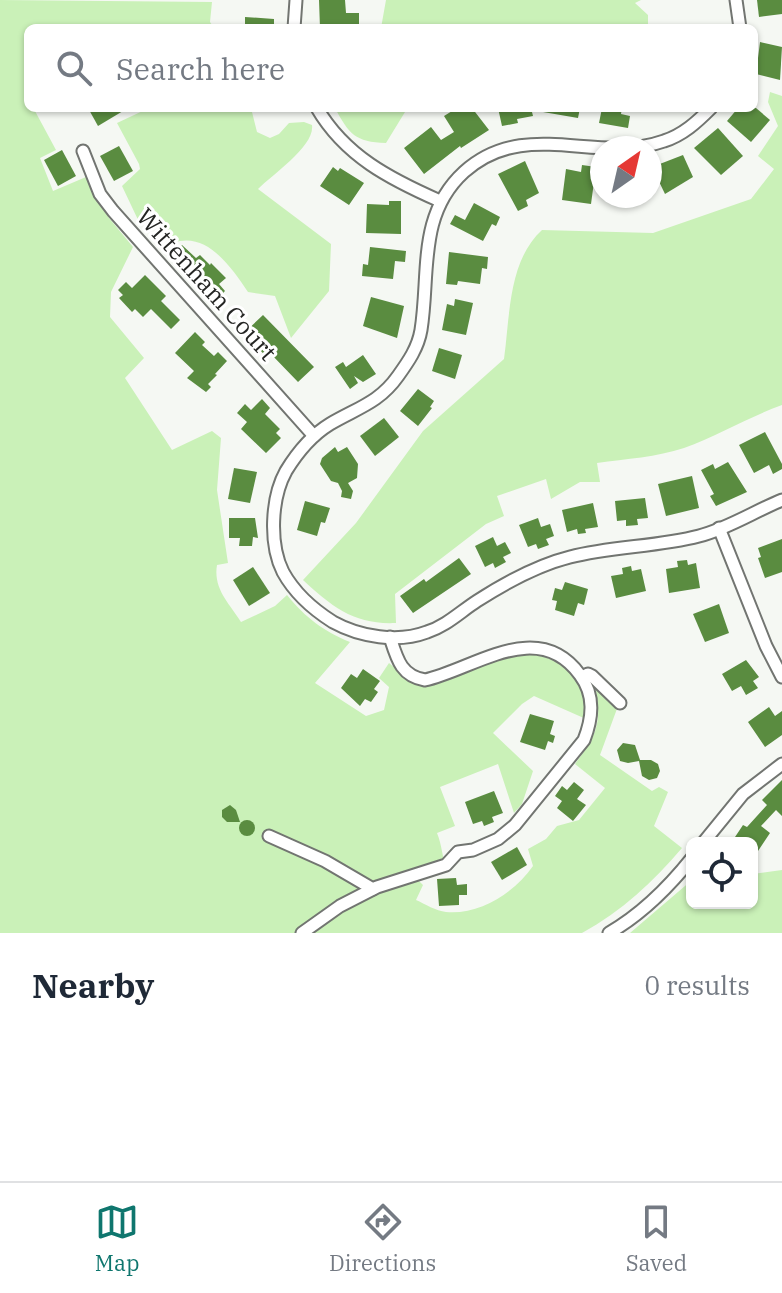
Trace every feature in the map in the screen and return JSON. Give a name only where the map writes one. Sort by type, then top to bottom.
[{"type":"street","points":[[294,24],[296,0]]},
{"type":"street","points":[[736,0],[739,24]]},
{"type":"street","points":[[320,112],[346,147],[362,160],[440,201]]},
{"type":"street","points":[[707,112],[694,125],[663,142],[633,148],[516,144],[495,151],[465,170],[440,201],[429,238],[421,331],[414,353],[383,393],[314,436],[294,460],[280,485],[274,525],[281,567],[288,582],[330,620],[359,632],[411,637],[429,632],[518,577],[570,557],[667,544],[704,535],[782,500]]},
{"type":"street","name":"Wittenham Court","points":[[83,151],[100,194],[113,211],[314,436]]},
{"type":"street","points":[[719,528],[766,646],[782,677]]},
{"type":"street","points":[[302,933],[340,906],[373,889],[446,865],[458,852],[485,845],[508,831],[584,740],[591,718],[591,697],[582,677],[549,652],[508,649],[425,680],[415,678],[398,664],[390,637]]},
{"type":"street","points":[[582,677],[592,676],[620,703]]},
{"type":"street","points":[[708,837],[743,794],[782,764]]},
{"type":"street","points":[[269,836],[325,861],[373,889]]},
{"type":"street","points":[[609,933],[643,910],[670,886],[686,866]]},
{"type":"green space","points":[[0,0],[212,2],[211,24],[24,24],[24,112],[36,112],[56,150],[40,158],[53,191],[86,177],[109,218],[133,247],[111,292],[110,317],[144,358],[125,378],[172,450],[212,431],[221,438],[217,490],[228,563],[217,565],[216,574],[223,595],[241,622],[275,606],[287,595],[316,623],[350,642],[315,683],[366,716],[384,710],[389,687],[379,678],[389,663],[409,680],[425,685],[513,654],[528,654],[555,661],[566,668],[582,689],[586,719],[534,696],[493,733],[533,771],[522,804],[514,813],[498,764],[440,787],[455,826],[437,833],[447,870],[417,879],[423,885],[416,900],[442,911],[459,912],[483,906],[516,885],[533,866],[528,849],[546,839],[557,826],[579,820],[605,788],[575,764],[596,727],[598,709],[595,685],[618,706],[600,755],[652,791],[659,787],[668,792],[654,826],[682,848],[636,895],[582,933],[0,933]]},
{"type":"green space","points":[[386,0],[641,0],[635,3],[648,15],[648,24],[382,24]]},
{"type":"green space","points":[[770,92],[782,96],[782,405],[684,448],[652,456],[597,463],[600,482],[580,482],[551,499],[546,479],[497,496],[504,516],[486,524],[395,594],[396,623],[368,621],[345,612],[303,580],[356,523],[423,431],[504,359],[512,290],[517,273],[531,243],[542,230],[653,233],[751,199],[774,169],[758,156],[778,126],[768,102]]},
{"type":"green space","points":[[140,112],[252,112],[257,132],[270,138],[279,134],[289,123],[312,125],[307,142],[300,151],[258,189],[331,244],[329,291],[291,338],[275,296],[248,292],[226,262],[207,247],[197,242],[173,243],[151,220],[140,224],[122,186],[140,169],[139,164],[117,123]]},
{"type":"green space","points":[[338,112],[405,112],[386,143],[360,138]]},
{"type":"green space","points":[[782,870],[782,933],[630,933],[686,885],[686,909],[758,909],[758,873]]},
{"type":"building","points":[[319,0],[345,0],[346,13],[359,13],[359,24],[320,24]]},
{"type":"building","points":[[757,0],[782,0],[782,14],[759,17]]},
{"type":"building","points":[[245,17],[274,19],[274,24],[245,24]]},
{"type":"building","points":[[760,42],[782,47],[780,80],[758,74]]},
{"type":"building","points":[[758,110],[770,120],[751,142],[727,121],[735,112]]},
{"type":"building","points":[[90,112],[121,112],[98,126]]},
{"type":"building","points":[[450,112],[475,112],[489,130],[460,146],[424,174],[404,148],[431,127],[441,140],[454,132],[444,116]]},
{"type":"building","points":[[499,112],[532,112],[533,116],[517,119],[518,123],[502,126]]},
{"type":"building","points":[[543,112],[579,112],[578,118]]},
{"type":"building","points":[[601,112],[621,112],[630,116],[628,128],[599,123]]},
{"type":"building","points":[[718,128],[743,156],[721,175],[694,148]]},
{"type":"building","points":[[119,146],[133,171],[114,181],[100,156]]},
{"type":"building","points":[[62,150],[76,176],[58,186],[44,160]]},
{"type":"building","points":[[683,155],[693,177],[665,194],[662,163]]},
{"type":"building","points":[[525,161],[539,193],[526,200],[528,206],[518,211],[498,174]]},
{"type":"building","points":[[582,165],[590,166],[590,204],[562,200],[566,169],[581,172]]},
{"type":"building","points":[[333,167],[364,183],[349,205],[320,186]]},
{"type":"building","points":[[389,201],[401,201],[401,234],[366,233],[367,204],[389,205]]},
{"type":"building","points":[[474,203],[500,217],[496,226],[492,224],[483,241],[450,224],[455,215],[465,220]]},
{"type":"building","points":[[182,245],[196,258],[200,255],[211,263],[226,278],[219,284],[225,291],[216,300],[198,290],[203,285],[171,256]]},
{"type":"building","points":[[370,247],[406,251],[405,262],[395,261],[393,279],[362,276],[363,264],[368,265]]},
{"type":"building","points":[[449,252],[488,257],[487,269],[482,268],[480,284],[458,281],[457,285],[446,284]]},
{"type":"building","points":[[145,275],[166,296],[161,301],[180,320],[171,329],[151,309],[143,317],[135,309],[132,312],[119,298],[123,295],[118,290],[126,282],[132,288]]},
{"type":"building","points":[[371,297],[404,306],[397,338],[363,326]]},
{"type":"building","points":[[455,299],[473,303],[466,335],[442,330],[447,304],[454,306]]},
{"type":"building","points":[[263,315],[314,367],[298,382],[269,352],[266,356],[243,334]]},
{"type":"building","points":[[195,332],[205,342],[202,345],[214,356],[218,352],[227,361],[208,384],[211,387],[206,392],[187,378],[194,371],[175,353]]},
{"type":"building","points":[[439,348],[462,355],[455,379],[432,371]]},
{"type":"building","points":[[363,355],[376,374],[363,382],[354,376],[358,383],[350,389],[335,367],[343,362],[346,367]]},
{"type":"building","points":[[418,389],[434,401],[418,426],[400,411]]},
{"type":"building","points":[[262,399],[270,408],[265,414],[280,429],[276,433],[281,438],[266,453],[241,429],[247,422],[237,413],[245,404],[251,410]]},
{"type":"building","points":[[384,418],[399,437],[375,456],[360,436]]},
{"type":"building","points":[[765,432],[782,464],[782,469],[773,474],[769,465],[754,473],[739,445]]},
{"type":"building","points":[[335,447],[338,452],[347,447],[358,464],[357,478],[348,483],[353,491],[351,499],[341,497],[338,483],[331,481],[320,464],[322,458]]},
{"type":"building","points":[[728,462],[747,492],[716,506],[710,496],[714,494],[701,470],[713,464],[715,469]]},
{"type":"building","points":[[234,468],[257,472],[250,503],[228,499]]},
{"type":"building","points":[[692,476],[699,508],[666,516],[658,484]]},
{"type":"building","points":[[645,498],[648,518],[637,519],[638,525],[626,526],[626,520],[617,521],[615,501]]},
{"type":"building","points":[[305,501],[330,508],[317,536],[297,530]]},
{"type":"building","points":[[593,503],[598,527],[585,529],[586,533],[578,534],[577,529],[567,532],[562,510]]},
{"type":"building","points":[[229,518],[255,518],[258,538],[253,537],[252,546],[239,546],[240,538],[229,538]]},
{"type":"building","points":[[538,518],[541,527],[550,524],[554,536],[546,539],[549,545],[538,549],[536,544],[528,547],[519,525]]},
{"type":"building","points":[[493,537],[497,546],[505,542],[511,553],[503,557],[506,562],[495,568],[493,563],[485,567],[475,546]]},
{"type":"building","points":[[782,539],[782,572],[765,578],[758,548]]},
{"type":"building","points":[[459,558],[471,574],[413,613],[400,596]]},
{"type":"building","points":[[687,560],[688,565],[696,563],[700,588],[669,593],[666,569],[678,567],[677,561]]},
{"type":"building","points":[[631,566],[632,571],[641,569],[646,591],[616,598],[611,576],[623,574],[622,568]]},
{"type":"building","points":[[253,567],[270,593],[249,606],[233,580]]},
{"type":"building","points":[[565,582],[588,589],[584,605],[578,603],[574,616],[555,610],[557,601],[552,600],[555,588],[562,590]]},
{"type":"building","points":[[719,604],[729,633],[705,642],[693,614]]},
{"type":"building","points":[[746,660],[759,677],[753,681],[758,688],[746,695],[741,686],[732,691],[722,674]]},
{"type":"building","points":[[363,669],[380,681],[374,689],[378,692],[371,702],[365,699],[360,706],[341,688],[351,674],[357,678]]},
{"type":"building","points":[[769,707],[775,716],[782,711],[782,735],[765,747],[748,722]]},
{"type":"building","points":[[530,714],[554,721],[550,734],[555,736],[553,743],[548,741],[545,750],[520,742]]},
{"type":"building","points":[[623,743],[635,745],[640,760],[658,764],[660,771],[657,778],[649,780],[642,776],[639,761],[620,761],[617,750]]},
{"type":"building","points":[[782,780],[782,816],[776,810],[761,826],[770,833],[758,851],[758,837],[735,837],[743,825],[747,827],[767,805],[762,800]]},
{"type":"building","points":[[574,782],[584,790],[577,799],[586,805],[573,821],[557,808],[562,801],[555,796],[562,786],[567,790]]},
{"type":"building","points":[[494,791],[503,813],[492,817],[494,822],[484,826],[482,821],[473,824],[465,802]]},
{"type":"building","points":[[230,805],[236,810],[240,822],[227,822],[222,817],[222,810]]},
{"type":"building","points":[[244,820],[250,820],[255,828],[253,834],[244,836],[239,831],[239,825]]},
{"type":"building","points":[[517,847],[527,865],[502,880],[491,862]]},
{"type":"building","points":[[456,878],[457,885],[467,884],[467,895],[459,895],[459,905],[439,906],[437,879]]}]
